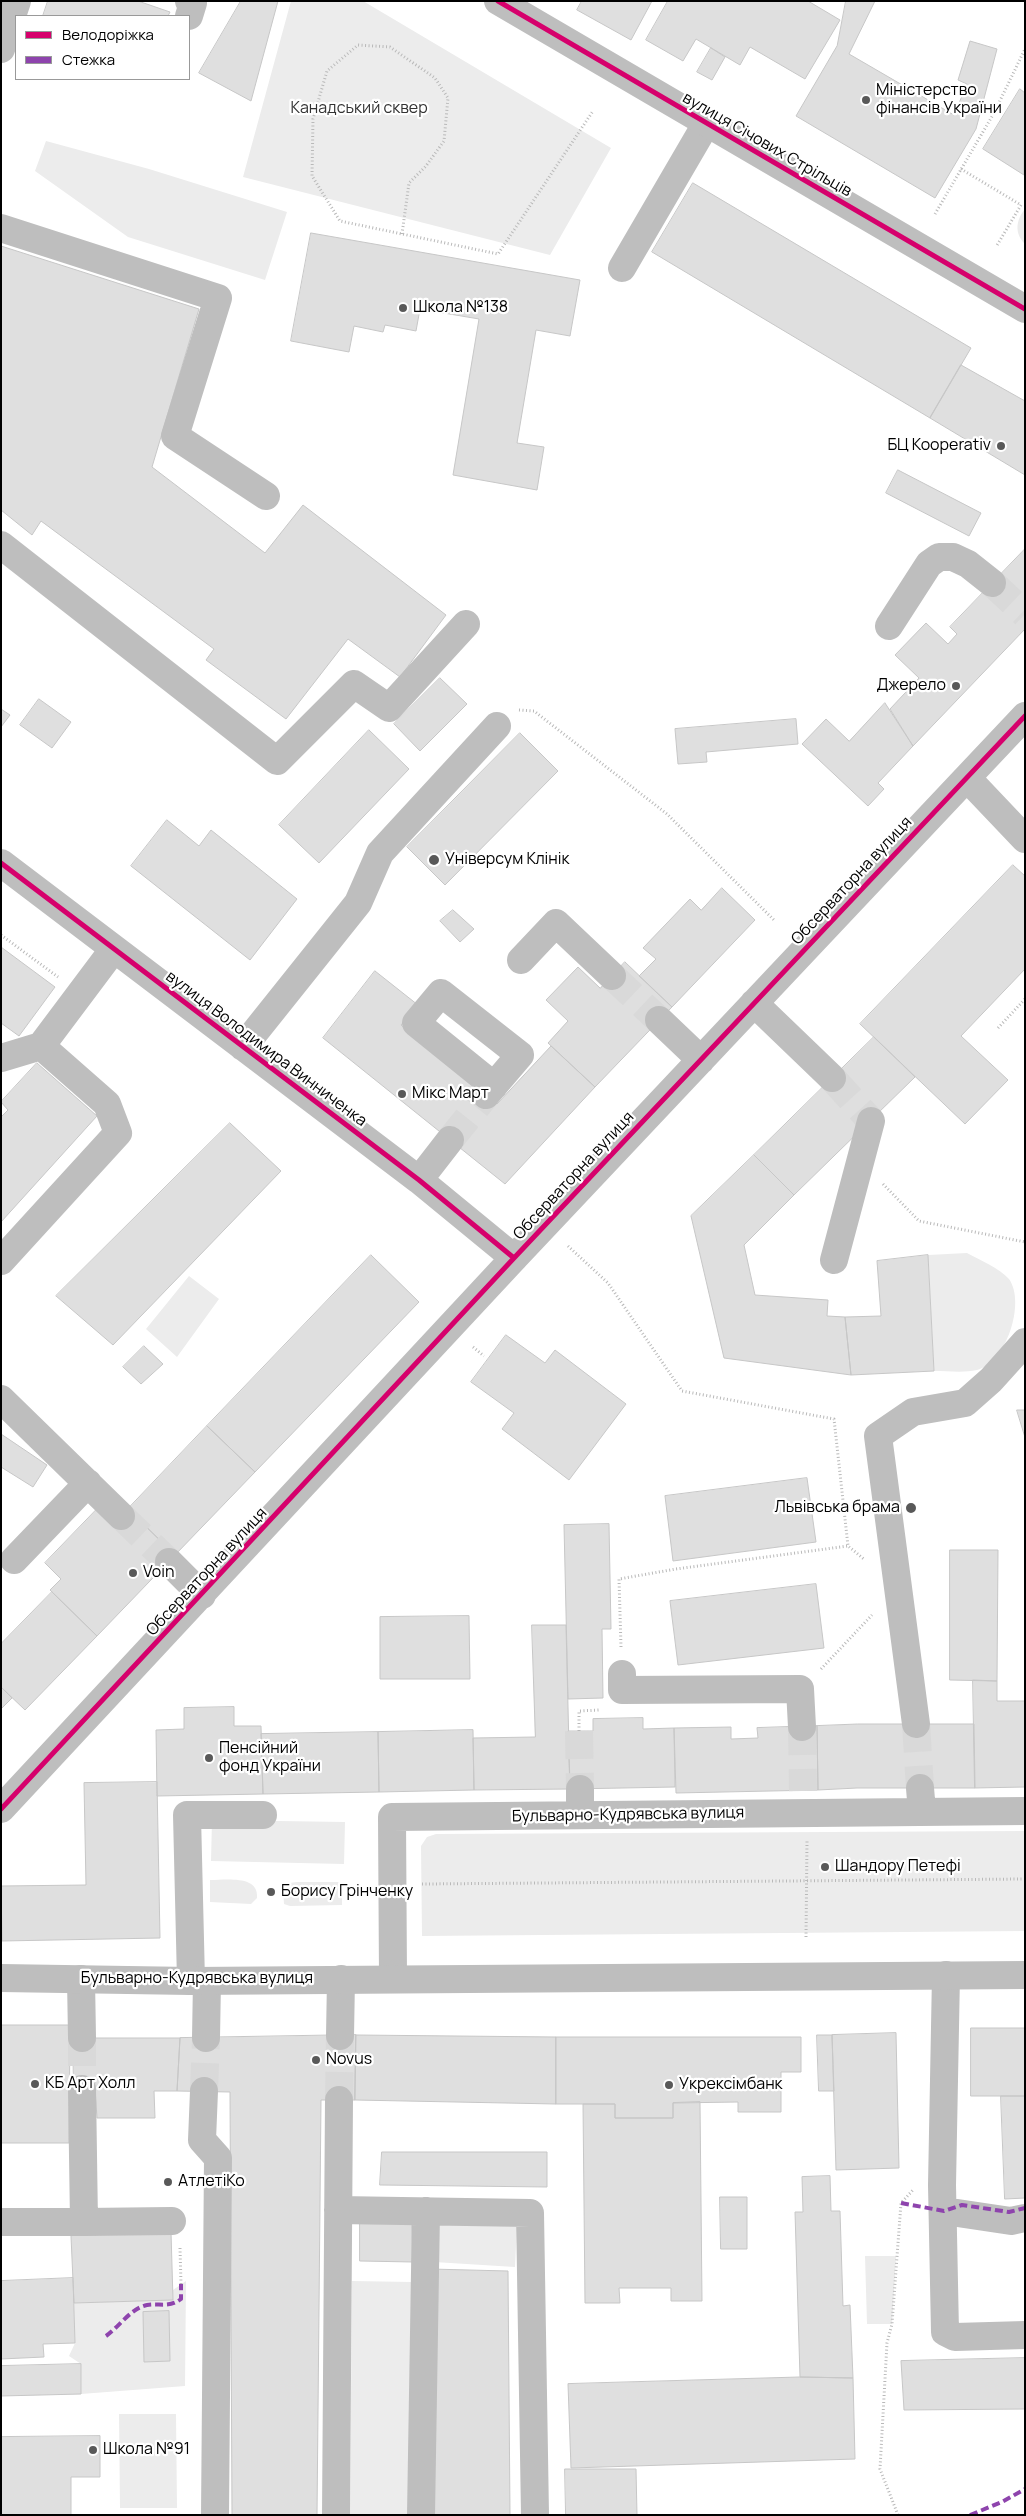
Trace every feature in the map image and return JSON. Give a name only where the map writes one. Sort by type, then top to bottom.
[{"type":"street","points":[[1,48],[17,1]]},
{"type":"street","points":[[189,1],[193,3],[189,15]]},
{"type":"street","name":"вулиця Січових Стрільців","points":[[498,1],[706,124],[1022,302]]},
{"type":"street","points":[[622,268],[706,124]]},
{"type":"street","points":[[1,228],[218,298],[175,436],[266,496]]},
{"type":"street","points":[[1,544],[277,760],[354,684],[389,708],[466,624]]},
{"type":"street","points":[[889,626],[929,564],[939,556],[953,557],[968,564],[992,583]]},
{"type":"street","name":"Обсерваторна вулиця","points":[[1,1809],[514,1258],[1025,716]]},
{"type":"street","points":[[243,1047],[358,903],[380,853],[497,726]]},
{"type":"street","points":[[966,778],[1025,839]]},
{"type":"street","name":"вулиця Володимира Винниченка","points":[[1,863],[418,1180],[514,1258]]},
{"type":"street","points":[[521,960],[556,923],[612,976]]},
{"type":"street","points":[[1,1058],[41,1046],[113,950]]},
{"type":"street","points":[[754,1003],[832,1078]]},
{"type":"street","points":[[659,1020],[701,1060]]},
{"type":"street","points":[[1,1261],[118,1133],[107,1104],[41,1046]]},
{"type":"street","points":[[834,1260],[871,1121]]},
{"type":"street","points":[[418,1180],[450,1140]]},
{"type":"street","points":[[916,1724],[878,1436],[913,1412],[965,1403],[991,1380],[1025,1342]]},
{"type":"street","points":[[1,1399],[121,1516]]},
{"type":"street","points":[[14,1560],[88,1483]]},
{"type":"street","points":[[169,1562],[202,1595]]},
{"type":"street","points":[[622,1682],[800,1689],[802,1727]]},
{"type":"street","points":[[580,1789],[580,1815]]},
{"type":"street","name":"Бульварно-Кудрявська вулиця","points":[[393,1978],[392,1817],[805,1814],[921,1800],[1025,1811]]},
{"type":"street","points":[[206,2038],[199,1981],[187,1815],[263,1815]]},
{"type":"street","points":[[946,1975],[942,2185],[945,2332],[955,2337],[1025,2335]]},
{"type":"street","name":"Бульварно-Кудрявська вулиця","points":[[1,1978],[199,1981],[393,1978],[1025,1975]]},
{"type":"street","points":[[81,1979],[82,2038]]},
{"type":"street","points":[[340,2036],[341,1979]]},
{"type":"street","points":[[82,2089],[84,2222]]},
{"type":"street","points":[[204,2092],[202,2140],[218,2158],[215,2515]]},
{"type":"street","points":[[336,2515],[340,2100]]},
{"type":"street","points":[[338,2210],[530,2213],[535,2515]]},
{"type":"street","points":[[421,2515],[426,2211]]},
{"type":"street","points":[[944,2211],[1011,2221],[1025,2218]]},
{"type":"street","points":[[1,2222],[172,2221]]},
{"type":"path","points":[[402,234],[409,183],[426,166],[444,140],[448,98],[435,78],[390,47],[358,45],[328,71],[313,119],[312,176],[340,221],[402,234],[498,254],[593,111]]},
{"type":"path","points":[[935,214],[994,113],[1025,50]]},
{"type":"path","points":[[961,169],[1021,205],[996,247]]},
{"type":"path","points":[[497,726],[511,712],[524,709],[534,711],[667,814],[774,920]]},
{"type":"path","points":[[1,935],[62,979]]},
{"type":"path","points":[[998,1028],[1025,999]]},
{"type":"path","points":[[860,1160],[919,1221],[1025,1242]]},
{"type":"path","points":[[568,1246],[608,1283],[682,1391],[834,1419],[848,1546],[676,1568],[619,1579],[620,1613]]},
{"type":"path","points":[[473,1347],[484,1356]]},
{"type":"path","points":[[800,1689],[878,1608]]},
{"type":"path","points":[[579,1731],[579,1711],[616,1709],[622,1682]]},
{"type":"path","points":[[805,1814],[806,1938]]},
{"type":"path","points":[[416,1884],[1025,1879]]},
{"type":"path","points":[[898,2515],[880,2469],[887,2353],[892,2324],[901,2203],[918,2183]]},
{"type":"path","points":[[172,2221],[180,2238],[181,2284]]},
{"type":"green space","name":"Канадський сквер","points":[[291,1],[363,1],[611,148],[550,255],[243,177]]},
{"type":"green space","points":[[46,141],[149,169],[287,212],[265,280],[128,237],[35,171]]},
{"type":"green space","points":[[1025,209],[1025,244],[1019,235],[1018,222]]},
{"type":"green space","points":[[967,1253],[995,1268],[1009,1279],[1014,1290],[1015,1302],[1010,1331],[997,1356],[987,1365],[972,1371],[934,1371],[928,1255]]},
{"type":"green space","points":[[189,1276],[219,1299],[177,1357],[146,1329]]},
{"type":"green space","points":[[212,1820],[345,1822],[344,1864],[211,1861]]},
{"type":"green space","points":[[1025,1831],[1025,1931],[422,1936],[421,1846],[427,1837],[436,1834]]},
{"type":"green space","points":[[210,1880],[241,1880],[247,1882],[253,1885],[257,1898],[251,1904],[210,1902]]},
{"type":"green space","points":[[342,1882],[342,1905],[290,1906],[284,1904],[283,1889],[289,1883]]},
{"type":"green space","points":[[436,2221],[517,2225],[515,2267],[434,2262]]},
{"type":"green space","points":[[865,2256],[896,2256],[892,2324],[867,2324]]},
{"type":"green space","points":[[186,2281],[185,2386],[81,2394],[81,2364],[69,2356],[75,2343],[74,2303],[173,2300],[173,2290]]},
{"type":"green space","points":[[352,2281],[412,2282],[409,2515],[350,2515]]},
{"type":"green space","points":[[119,2414],[176,2414],[177,2508],[120,2508]]},
{"type":"building","points":[[48,1],[138,1],[170,12],[168,15],[43,15]]},
{"type":"building","points":[[241,1],[278,1],[251,101],[199,73]]},
{"type":"building","points":[[582,1],[652,1],[631,40],[577,10]]},
{"type":"building","points":[[668,1],[808,1],[840,20],[805,79],[750,47],[740,65],[696,39],[683,61],[646,40]]},
{"type":"building","name":"Міністерство фінансів України","points":[[846,1],[875,1],[849,54],[954,115],[967,84],[958,80],[970,41],[997,49],[976,129],[935,198],[796,116],[837,46]]},
{"type":"building","points":[[711,48],[725,57],[712,80],[697,72]]},
{"type":"building","points":[[1020,89],[1025,93],[1024,175],[983,149]]},
{"type":"building","points":[[693,183],[971,348],[930,418],[652,252]]},
{"type":"building","points":[[311,233],[580,280],[570,336],[536,330],[517,443],[544,447],[537,490],[453,475],[479,319],[420,309],[416,331],[385,325],[383,332],[354,326],[349,352],[291,341]]},
{"type":"building","points":[[1,246],[199,309],[152,467],[265,553],[303,505],[446,615],[400,677],[348,639],[286,719],[206,660],[214,649],[41,521],[32,535],[1,510]]},
{"type":"building","name":"БЦ Kooperativ","points":[[961,365],[1025,401],[1025,475],[930,418]]},
{"type":"building","points":[[898,470],[981,513],[969,536],[886,493]]},
{"type":"building","points":[[1025,549],[1025,629],[913,746],[890,709],[919,678],[895,655],[926,623],[948,644],[957,634],[950,627]]},
{"type":"building","points":[[440,678],[467,704],[420,751],[394,724]]},
{"type":"building","points":[[39,699],[71,722],[52,748],[20,725]]},
{"type":"building","points":[[885,703],[913,746],[878,783],[884,789],[868,806],[802,744],[826,719],[849,741]]},
{"type":"building","points":[[1,709],[10,715],[1,727]]},
{"type":"building","points":[[796,719],[798,744],[706,752],[707,762],[678,764],[675,729]]},
{"type":"building","points":[[369,730],[409,769],[319,863],[279,825]]},
{"type":"building","points":[[520,733],[558,771],[445,885],[407,847]]},
{"type":"building","points":[[167,820],[199,846],[211,830],[297,899],[250,960],[131,866]]},
{"type":"building","points":[[1013,865],[1025,876],[1025,969],[961,1036],[1008,1080],[965,1124],[860,1024]]},
{"type":"building","points":[[722,888],[755,920],[672,1007],[639,976],[656,959],[643,948],[690,899],[701,910]]},
{"type":"building","points":[[453,910],[474,929],[460,942],[440,921]]},
{"type":"building","points":[[1,947],[55,987],[19,1036],[1,1023]]},
{"type":"building","points":[[625,962],[672,1007],[595,1087],[548,1043],[568,1021],[546,1000],[578,967],[600,988]]},
{"type":"building","points":[[375,971],[418,1005],[401,1025],[497,1104],[551,1046],[595,1087],[505,1184],[323,1038]]},
{"type":"building","points":[[874,1037],[915,1077],[794,1195],[754,1155]]},
{"type":"building","points":[[37,1063],[97,1116],[1,1222],[1,1117],[8,1110],[1,1102]]},
{"type":"building","points":[[230,1123],[281,1171],[113,1345],[56,1296]]},
{"type":"building","points":[[754,1155],[794,1195],[744,1245],[755,1295],[828,1300],[827,1316],[845,1317],[851,1375],[724,1358],[691,1216]]},
{"type":"building","points":[[371,1255],[419,1302],[255,1472],[207,1426]]},
{"type":"building","points":[[928,1255],[934,1371],[851,1375],[845,1317],[881,1316],[877,1261]]},
{"type":"building","points":[[506,1335],[545,1363],[555,1350],[626,1404],[569,1480],[502,1429],[514,1413],[471,1382]]},
{"type":"building","points":[[144,1346],[163,1364],[141,1384],[123,1367]]},
{"type":"building","points":[[1017,1410],[1025,1410],[1025,1437]]},
{"type":"building","points":[[207,1426],[255,1472],[175,1555],[128,1509]]},
{"type":"building","points":[[1,1434],[47,1465],[33,1487],[1,1467]]},
{"type":"building","points":[[807,1478],[816,1542],[673,1561],[665,1496]]},
{"type":"building","points":[[97,1509],[128,1509],[175,1555],[97,1636],[50,1590],[61,1579],[45,1563]]},
{"type":"building","points":[[609,1524],[611,1629],[602,1629],[603,1698],[568,1699],[564,1525]]},
{"type":"building","points":[[950,1550],[998,1550],[997,1681],[950,1680]]},
{"type":"building","points":[[816,1584],[824,1648],[678,1665],[670,1601]]},
{"type":"building","points":[[52,1592],[97,1636],[25,1710],[1,1687],[1,1644]]},
{"type":"building","points":[[469,1616],[470,1679],[380,1679],[380,1617]]},
{"type":"building","points":[[532,1625],[566,1625],[570,1789],[474,1790],[473,1738],[535,1737]]},
{"type":"building","points":[[973,1680],[997,1681],[997,1701],[1025,1701],[1025,1787],[975,1788]]},
{"type":"building","points":[[1,1687],[12,1698],[1,1709]]},
{"type":"building","name":"Пенсійний фонд України","points":[[234,1707],[234,1726],[261,1726],[263,1794],[157,1796],[156,1730],[184,1729],[184,1708]]},
{"type":"building","points":[[643,1718],[643,1729],[674,1728],[675,1787],[570,1789],[568,1731],[593,1731],[593,1719]]},
{"type":"building","points":[[974,1724],[975,1788],[857,1788],[818,1790],[817,1726]]},
{"type":"building","points":[[817,1726],[818,1790],[676,1793],[674,1728],[731,1727],[731,1739],[758,1738],[757,1728]]},
{"type":"building","points":[[473,1730],[474,1790],[379,1792],[378,1732]]},
{"type":"building","points":[[378,1732],[379,1792],[263,1794],[261,1734]]},
{"type":"building","points":[[157,1782],[160,1938],[2,1941],[1,1886],[86,1885],[84,1783]]},
{"type":"building","name":"КБ Арт Холл","points":[[1,2025],[70,2025],[69,2143],[1,2143]]},
{"type":"building","points":[[971,2028],[1025,2028],[1025,2096],[971,2096]]},
{"type":"building","points":[[896,2033],[899,2168],[836,2170],[832,2035]]},
{"type":"building","points":[[356,2035],[556,2037],[556,2104],[355,2100]]},
{"type":"building","points":[[356,2035],[355,2100],[321,2100],[317,2515],[232,2515],[230,2092],[177,2091],[180,2038]]},
{"type":"building","points":[[817,2035],[832,2035],[834,2091],[819,2091]]},
{"type":"building","name":"Укрексімбанк","points":[[556,2037],[801,2037],[801,2072],[781,2072],[781,2112],[738,2112],[738,2102],[673,2103],[673,2118],[615,2118],[615,2104],[556,2104]]},
{"type":"building","points":[[73,2038],[180,2038],[177,2091],[154,2091],[155,2118],[97,2118],[95,2089],[74,2089]]},
{"type":"building","points":[[1001,2096],[1025,2096],[1025,2198],[1005,2199]]},
{"type":"building","points":[[700,2102],[702,2301],[671,2301],[671,2288],[619,2288],[620,2303],[585,2303],[583,2104],[615,2104],[615,2118],[673,2118],[673,2103]]},
{"type":"building","points":[[382,2152],[547,2152],[547,2187],[380,2185]]},
{"type":"building","points":[[830,2176],[831,2211],[840,2211],[843,2306],[850,2305],[853,2378],[800,2377],[795,2212],[803,2212],[802,2177]]},
{"type":"building","points":[[720,2197],[747,2197],[747,2249],[721,2249]]},
{"type":"building","points":[[360,2222],[412,2223],[413,2262],[360,2261]]},
{"type":"building","points":[[171,2232],[173,2300],[74,2303],[71,2236]]},
{"type":"building","points":[[430,2269],[508,2271],[510,2515],[430,2515]]},
{"type":"building","points":[[73,2278],[75,2343],[43,2344],[44,2357],[1,2359],[1,2281]]},
{"type":"building","points":[[169,2311],[170,2361],[144,2362],[143,2312]]},
{"type":"building","points":[[1025,2358],[1025,2409],[904,2410],[901,2361]]},
{"type":"building","points":[[81,2364],[81,2394],[1,2396],[1,2366]]},
{"type":"building","points":[[800,2377],[853,2378],[855,2459],[571,2468],[568,2384]]},
{"type":"building","points":[[100,2436],[100,2477],[71,2477],[71,2515],[1,2515],[1,2437]]},
{"type":"building","points":[[565,2469],[636,2469],[637,2515],[566,2515]]},
{"type":"tunnel","points":[[992,583],[1025,614]]},
{"type":"tunnel","points":[[612,976],[659,1020]]},
{"type":"tunnel","points":[[832,1078],[871,1121]]},
{"type":"tunnel","points":[[450,1140],[486,1095]]},
{"type":"tunnel","points":[[121,1516],[169,1562]]},
{"type":"tunnel","points":[[916,1724],[920,1788]]},
{"type":"tunnel","points":[[802,1727],[803,1791]]},
{"type":"tunnel","points":[[579,1731],[580,1789]]},
{"type":"tunnel","points":[[339,2100],[340,2036]]},
{"type":"tunnel","points":[[82,2038],[82,2089]]},
{"type":"tunnel","points":[[204,2091],[206,2038]]},
{"type":"marked path","points":[[901,2203],[944,2211],[962,2205],[1009,2212],[1025,2208]]},
{"type":"marked path","points":[[106,2336],[130,2314],[141,2307],[177,2302],[181,2299],[181,2284]]},
{"type":"marked path","points":[[970,2515],[1002,2502],[1025,2489]]},
{"type":"cycle path","points":[[498,1],[1025,309]]},
{"type":"cycle path","points":[[1,1809],[514,1258],[1025,716]]},
{"type":"cycle path","points":[[1,863],[419,1180],[514,1258]]},
{"type":"place","name":"Міністерство фінансів України","points":[[866,100]]},
{"type":"place","name":"Школа №138","points":[[403,308]]},
{"type":"place","name":"БЦ Kooperativ","points":[[1001,446]]},
{"type":"place","name":"Джерело","points":[[956,686]]},
{"type":"place","name":"Універсум Клінік","points":[[434,860]]},
{"type":"place","name":"Мікс Март","points":[[402,1094]]},
{"type":"place","name":"Львівська брама","points":[[911,1508]]},
{"type":"place","name":"Voin","points":[[133,1573]]},
{"type":"place","name":"Пенсійний фонд України","points":[[209,1758]]},
{"type":"place","name":"Шандору Петефі","points":[[825,1867]]},
{"type":"place","name":"Борису Грінченку","points":[[271,1892]]},
{"type":"place","name":"Novus","points":[[316,2060]]},
{"type":"place","name":"КБ Арт Холл","points":[[35,2084]]},
{"type":"place","name":"Укрексімбанк","points":[[669,2085]]},
{"type":"place","name":"АтлетіКо","points":[[168,2182]]},
{"type":"place","name":"Школа №91","points":[[93,2450]]}]
